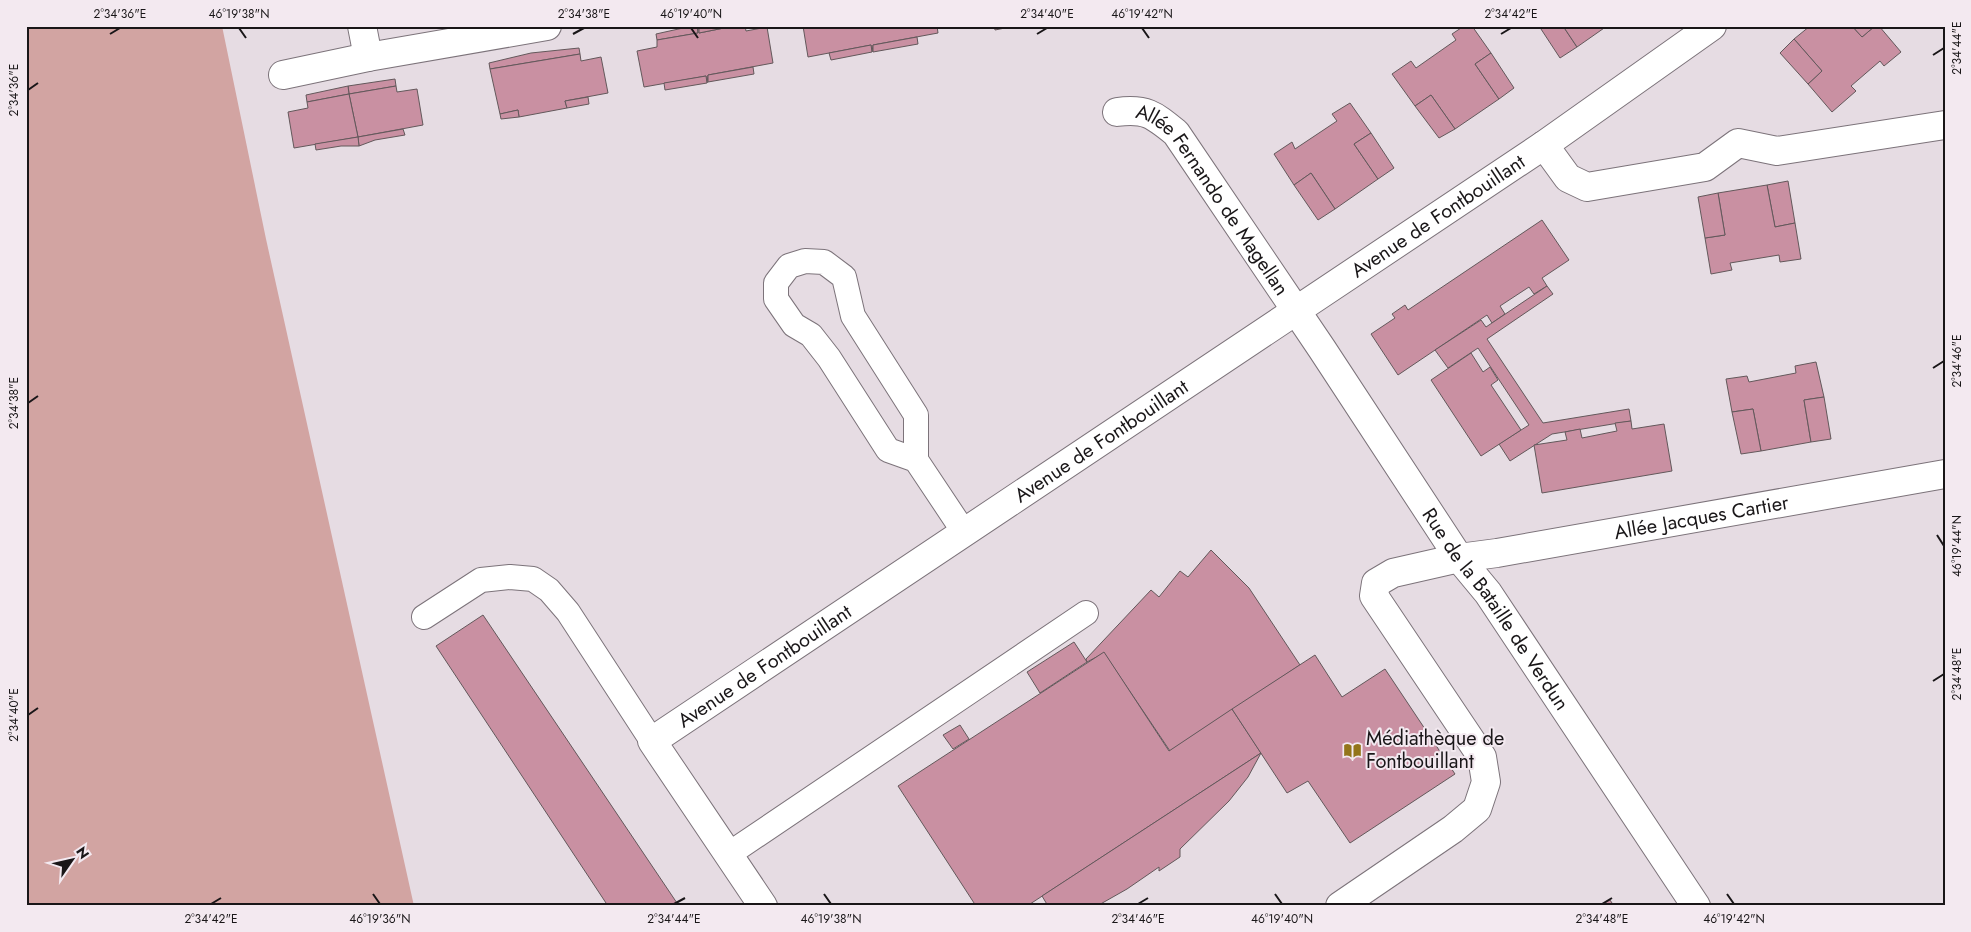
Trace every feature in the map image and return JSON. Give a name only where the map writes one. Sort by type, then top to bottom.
[{"type":"street","points":[[362,26],[368,57]]},
{"type":"street","points":[[283,75],[368,57],[547,26]]},
{"type":"street","name":"Avenue de Fontbouillant","points":[[652,741],[1544,145],[1712,26]]},
{"type":"street","name":"Allée Fernando de Magellan","points":[[1117,112],[1136,109],[1159,118],[1176,133],[1295,311]]},
{"type":"street","points":[[1544,145],[1568,178],[1587,188],[1705,167],[1738,143],[1777,152],[1945,125]]},
{"type":"street","name":"Rue de la Bataille de Verdun","points":[[1295,311],[1458,558],[1488,593],[1696,906]]},
{"type":"street","name":"Allée Jacques Cartier","points":[[1340,906],[1453,829],[1477,809],[1486,782],[1482,757],[1374,596],[1376,583],[1393,573],[1458,558],[1945,474]]},
{"type":"street","points":[[652,741],[763,906]]},
{"type":"lane","points":[[916,460],[888,450],[829,358],[811,335],[794,325],[776,299],[776,283],[789,266],[805,261],[824,262],[844,277],[853,316],[916,415],[916,460],[964,532]]},
{"type":"lane","points":[[424,616],[481,580],[510,577],[533,579],[549,590],[568,612],[652,741]]},
{"type":"lane","points":[[729,854],[1086,613]]},
{"type":"shaded area","points":[[26,26],[222,26],[266,239],[414,906],[26,906]]},
{"type":"building","points":[[697,26],[698,33],[657,40],[656,34]]},
{"type":"building","points":[[697,26],[699,26],[699,33],[734,26],[745,26],[746,31],[767,27],[773,63],[708,75],[707,83],[706,76],[644,87],[637,51],[657,47],[657,40],[698,33]]},
{"type":"building","points":[[699,26],[734,26],[699,33]]},
{"type":"building","points":[[803,26],[937,26],[938,33],[873,45],[872,52],[871,45],[808,57]]},
{"type":"building","points":[[994,26],[1015,26],[995,30]]},
{"type":"building","points":[[1464,26],[1472,26],[1491,53],[1475,64],[1499,99],[1455,129],[1431,95],[1415,106],[1392,74],[1411,61],[1416,68],[1456,40],[1452,34]]},
{"type":"building","points":[[1539,26],[1563,26],[1577,47],[1560,58]]},
{"type":"building","points":[[1563,26],[1607,26],[1577,47]]},
{"type":"building","points":[[1810,26],[1852,26],[1862,37],[1875,26],[1879,26],[1901,52],[1884,66],[1880,61],[1851,86],[1856,91],[1832,112],[1808,84],[1822,71],[1794,39]]},
{"type":"building","points":[[1852,26],[1875,26],[1862,37]]},
{"type":"building","points":[[917,37],[918,44],[873,52],[873,45]]},
{"type":"building","points":[[1794,39],[1822,71],[1808,84],[1780,53]]},
{"type":"building","points":[[871,45],[872,52],[831,60],[829,53]]},
{"type":"building","points":[[579,48],[580,54],[490,69],[489,63],[531,53]]},
{"type":"building","points":[[1491,53],[1514,88],[1499,99],[1475,64]]},
{"type":"building","points":[[580,54],[581,61],[601,57],[608,93],[565,101],[567,108],[519,117],[518,110],[500,114],[490,69]]},
{"type":"building","points":[[753,67],[754,74],[708,82],[708,75]]},
{"type":"building","points":[[706,76],[707,83],[665,90],[664,83]]},
{"type":"building","points":[[395,79],[396,86],[349,94],[348,86]]},
{"type":"building","points":[[348,86],[349,94],[307,102],[306,95]]},
{"type":"building","points":[[396,86],[397,92],[417,89],[423,125],[358,137],[349,94]]},
{"type":"building","points":[[349,94],[358,137],[294,148],[288,112],[308,108],[307,102]]},
{"type":"building","points":[[1431,95],[1455,129],[1439,138],[1415,106]]},
{"type":"building","points":[[588,97],[589,104],[567,108],[565,101]]},
{"type":"building","points":[[1350,103],[1371,133],[1354,144],[1378,179],[1335,209],[1311,173],[1294,185],[1274,154],[1292,142],[1295,149],[1337,121],[1332,114]]},
{"type":"building","points":[[518,110],[519,117],[501,119],[500,114]]},
{"type":"building","points":[[403,129],[405,135],[375,140],[359,146],[358,137]]},
{"type":"building","points":[[1371,133],[1394,168],[1378,179],[1354,144]]},
{"type":"building","points":[[358,137],[359,146],[341,146],[316,150],[315,144]]},
{"type":"building","points":[[1311,173],[1335,209],[1318,220],[1294,185]]},
{"type":"building","points":[[1788,181],[1795,223],[1775,227],[1767,185]]},
{"type":"building","points":[[1767,185],[1775,227],[1795,223],[1801,259],[1780,262],[1779,255],[1730,263],[1732,270],[1711,274],[1705,238],[1725,235],[1718,193]]},
{"type":"building","points":[[1718,193],[1725,235],[1705,238],[1698,197]]},
{"type":"building","points":[[1542,220],[1569,260],[1542,278],[1547,286],[1534,294],[1529,287],[1500,306],[1505,314],[1492,323],[1487,315],[1398,375],[1371,334],[1395,318],[1392,314],[1405,305],[1408,310]]},
{"type":"building","points":[[1547,286],[1553,294],[1487,339],[1543,423],[1629,409],[1631,421],[1552,434],[1510,461],[1499,444],[1529,425],[1478,348],[1448,368],[1435,350],[1481,320],[1486,327]]},
{"type":"building","points":[[1471,353],[1483,372],[1490,367],[1498,380],[1491,385],[1521,430],[1481,456],[1431,380]]},
{"type":"building","points":[[1816,362],[1824,397],[1804,400],[1811,442],[1761,451],[1753,409],[1732,412],[1726,379],[1747,376],[1749,382],[1796,373],[1795,366]]},
{"type":"building","points":[[1824,397],[1831,439],[1811,442],[1804,400]]},
{"type":"building","points":[[1753,409],[1761,451],[1741,454],[1732,412]]},
{"type":"building","points":[[1631,421],[1632,429],[1664,424],[1672,471],[1542,493],[1534,445],[1567,440],[1565,432],[1580,429],[1582,438],[1617,431],[1615,423]]},
{"type":"building","points":[[1211,550],[1249,588],[1300,665],[1170,751],[1104,653],[1087,662],[1086,659],[1151,590],[1159,597],[1180,571],[1188,577]]},
{"type":"building","points":[[483,615],[679,906],[608,906],[436,646]]},
{"type":"building","points":[[1074,642],[1087,662],[1040,693],[1027,672]]},
{"type":"building","points":[[1104,652],[1169,751],[1232,709],[1261,753],[1027,906],[976,906],[898,786]]},
{"type":"building","points":[[1315,655],[1342,697],[1385,669],[1455,774],[1350,843],[1308,781],[1287,793],[1232,709]]},
{"type":"building","points":[[960,725],[969,739],[953,749],[943,735]]},
{"type":"building","points":[[1261,753],[1248,777],[1229,801],[1180,849],[1180,857],[1159,871],[1159,867],[1127,889],[1097,906],[1048,906],[1042,896]]},
{"type":"building","points":[[1610,900],[1614,906],[1600,906]]},
{"type":"place","name":"Médiathèque de Fontbouillant","points":[[1352,750]]}]
